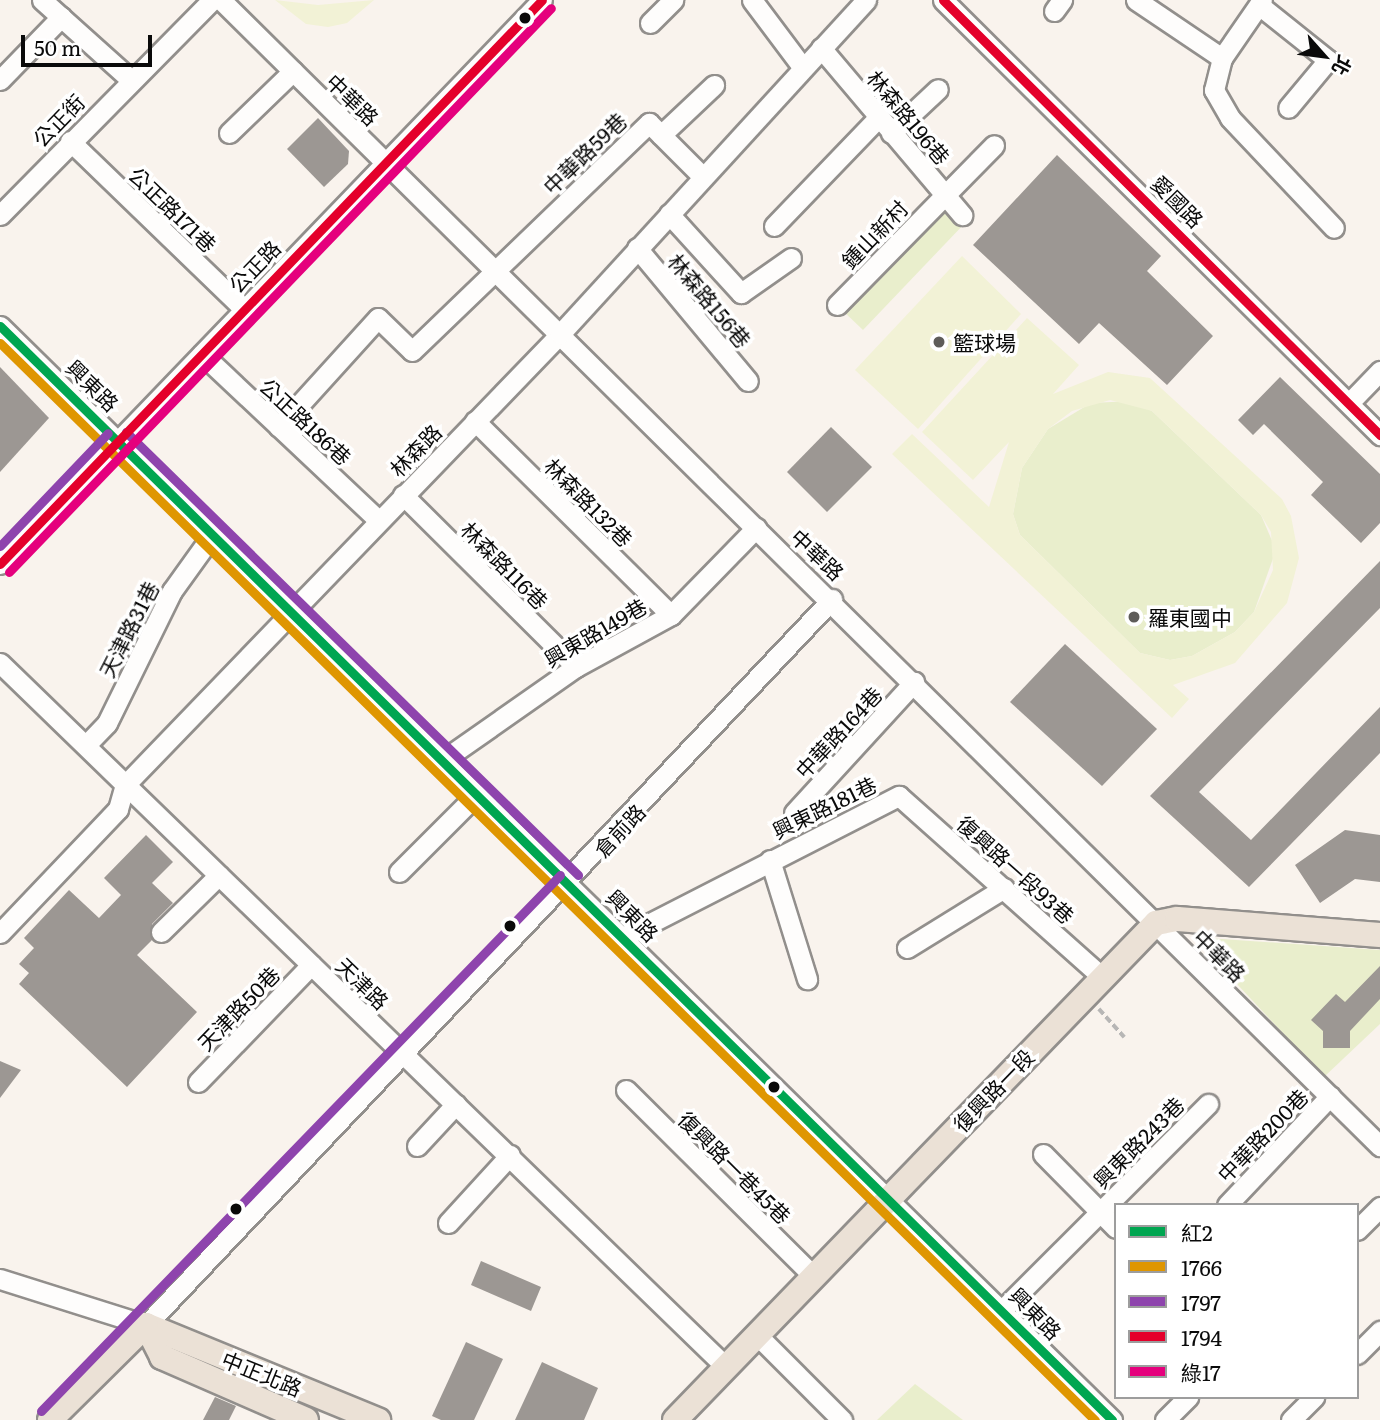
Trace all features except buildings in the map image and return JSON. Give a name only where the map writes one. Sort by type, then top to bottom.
[{"type":"main road","points":[[1156,923],[1177,919],[1380,935]]},
{"type":"main road","name":"復興路一段","points":[[675,1420],[1156,923]]},
{"type":"main road","name":"倉前路","points":[[50,1420],[146,1325]]},
{"type":"main road","name":"中正北路","points":[[146,1325],[162,1357],[306,1420]]},
{"type":"main road","name":"中正北路","points":[[146,1325],[378,1420]]},
{"type":"street","points":[[42,0],[130,79]]},
{"type":"street","name":"公正街","points":[[0,215],[130,79],[212,0]]},
{"type":"street","name":"中華路","points":[[220,0],[497,268],[559,334],[757,528],[832,598],[1380,1146]]},
{"type":"street","name":"公正路","points":[[0,564],[542,0]]},
{"type":"street","points":[[650,23],[673,0]]},
{"type":"street","points":[[752,0],[803,68]]},
{"type":"street","name":"林森路","points":[[0,933],[118,809],[125,785],[559,334],[866,0]]},
{"type":"street","name":"愛國路","points":[[943,0],[1380,435]]},
{"type":"street","points":[[1136,0],[1222,58]]},
{"type":"street","points":[[1288,108],[1328,60],[1261,2],[1222,58],[1214,90],[1230,118],[1334,228]]},
{"type":"street","points":[[0,80],[61,17]]},
{"type":"street","name":"林森路196巷","points":[[821,48],[962,215]]},
{"type":"street","points":[[229,133],[293,71]]},
{"type":"street","points":[[702,176],[661,135],[714,85]]},
{"type":"street","points":[[891,133],[938,89]]},
{"type":"street","points":[[774,226],[878,118]]},
{"type":"street","name":"中華路59巷","points":[[497,268],[649,123],[661,135]]},
{"type":"street","name":"公正路171巷","points":[[70,141],[244,309]]},
{"type":"street","name":"鍾山新村","points":[[837,305],[994,145]]},
{"type":"street","points":[[669,214],[741,293],[791,258]]},
{"type":"street","name":"林森路156巷","points":[[638,248],[748,381]]},
{"type":"street","points":[[279,427],[378,318],[412,351],[497,268]]},
{"type":"street","name":"興東路","points":[[0,326],[1112,1420]]},
{"type":"street","name":"公正路186巷","points":[[202,354],[379,521]]},
{"type":"street","points":[[1349,404],[1380,372]]},
{"type":"street","name":"林森路132巷","points":[[475,421],[671,615]]},
{"type":"street","name":"林森路116巷","points":[[403,495],[576,667]]},
{"type":"street","name":"興東路149巷","points":[[443,760],[576,667],[671,615],[757,528]]},
{"type":"street","name":"天津路31巷","points":[[86,745],[107,723],[172,591],[213,534]]},
{"type":"street","name":"倉前路","points":[[146,1325],[569,884],[832,598]]},
{"type":"street","name":"天津路","points":[[0,663],[725,1366]]},
{"type":"street","name":"中華路164巷","points":[[794,813],[914,682]]},
{"type":"street","points":[[399,872],[477,793]]},
{"type":"street","name":"興東路181巷","points":[[623,937],[899,796]]},
{"type":"street","name":"復興路一段93巷","points":[[899,796],[1004,888],[1094,986]]},
{"type":"street","name":"興東路181巷","points":[[770,860],[807,979]]},
{"type":"street","points":[[161,932],[219,875]]},
{"type":"street","points":[[907,948],[1004,888]]},
{"type":"street","name":"天津路50巷","points":[[198,1082],[311,965]]},
{"type":"street","name":"復興路一巷45巷","points":[[626,1090],[813,1276]]},
{"type":"street","name":"中華路200巷","points":[[1229,1203],[1330,1096]]},
{"type":"street","points":[[417,1146],[456,1104]]},
{"type":"street","name":"興東路243巷","points":[[1001,1311],[1208,1104]]},
{"type":"street","name":"興東路243巷","points":[[1043,1154],[1114,1226]]},
{"type":"street","points":[[448,1223],[510,1155]]},
{"type":"street","points":[[1359,1228],[1380,1207]]},
{"type":"street","name":"中正北路","points":[[0,1279],[146,1325]]},
{"type":"street","points":[[1359,1352],[1380,1331]]},
{"type":"street","points":[[756,1334],[842,1420]]},
{"type":"street","points":[[1165,1420],[1186,1399]]},
{"type":"street","points":[[1292,1420],[1312,1399]]},
{"type":"path","points":[[1094,986],[1124,1037]]},
{"type":"green space","points":[[275,0],[318,5],[374,0],[347,23],[328,27],[306,24]]},
{"type":"green space","points":[[944,201],[966,222],[863,330],[841,309]]},
{"type":"green space","name":"籃球場","points":[[962,256],[1021,314],[918,429],[855,370]]},
{"type":"green space","points":[[1027,318],[1079,365],[1053,394],[1108,372],[1150,378],[1282,499],[1291,516],[1299,558],[1287,603],[1235,663],[1173,685],[1189,699],[1172,718],[892,454],[912,434],[989,507],[1009,442],[973,480],[922,432]],"holes":[[[1110,400],[1152,411],[1261,515],[1271,532],[1273,570],[1254,612],[1235,632],[1192,656],[1170,660],[1140,653],[1020,535],[1013,514],[1022,468],[1048,429],[1072,411]]]},
{"type":"green space","points":[[1132,401],[1152,411],[1261,515],[1276,550],[1254,612],[1235,632],[1192,656],[1170,660],[1140,653],[1020,535],[1013,514],[1022,468],[1048,429],[1091,403]]},
{"type":"green space","points":[[1193,937],[1380,950],[1380,1024],[1324,1077]]},
{"type":"green space","points":[[915,1384],[963,1420],[877,1420]]},
{"type":"transit line","name":"1794","points":[[0,564],[542,0]]},
{"type":"transit line","name":"1794","points":[[943,0],[1380,435]]},
{"type":"transit line","name":"綠17","points":[[9,572],[551,8]]},
{"type":"transit line","name":"紅2","points":[[0,326],[1112,1420]]},
{"type":"transit line","name":"1766","points":[[0,343],[1095,1420]]},
{"type":"transit line","name":"1797","points":[[126,432],[578,875]]},
{"type":"transit line","name":"1797","points":[[0,546],[108,433]]},
{"type":"transit line","name":"1797","points":[[41,1411],[560,875]]},
{"type":"place","name":"籃球場","points":[[939,342]]},
{"type":"place","name":"羅東國中","points":[[1134,617]]}]
